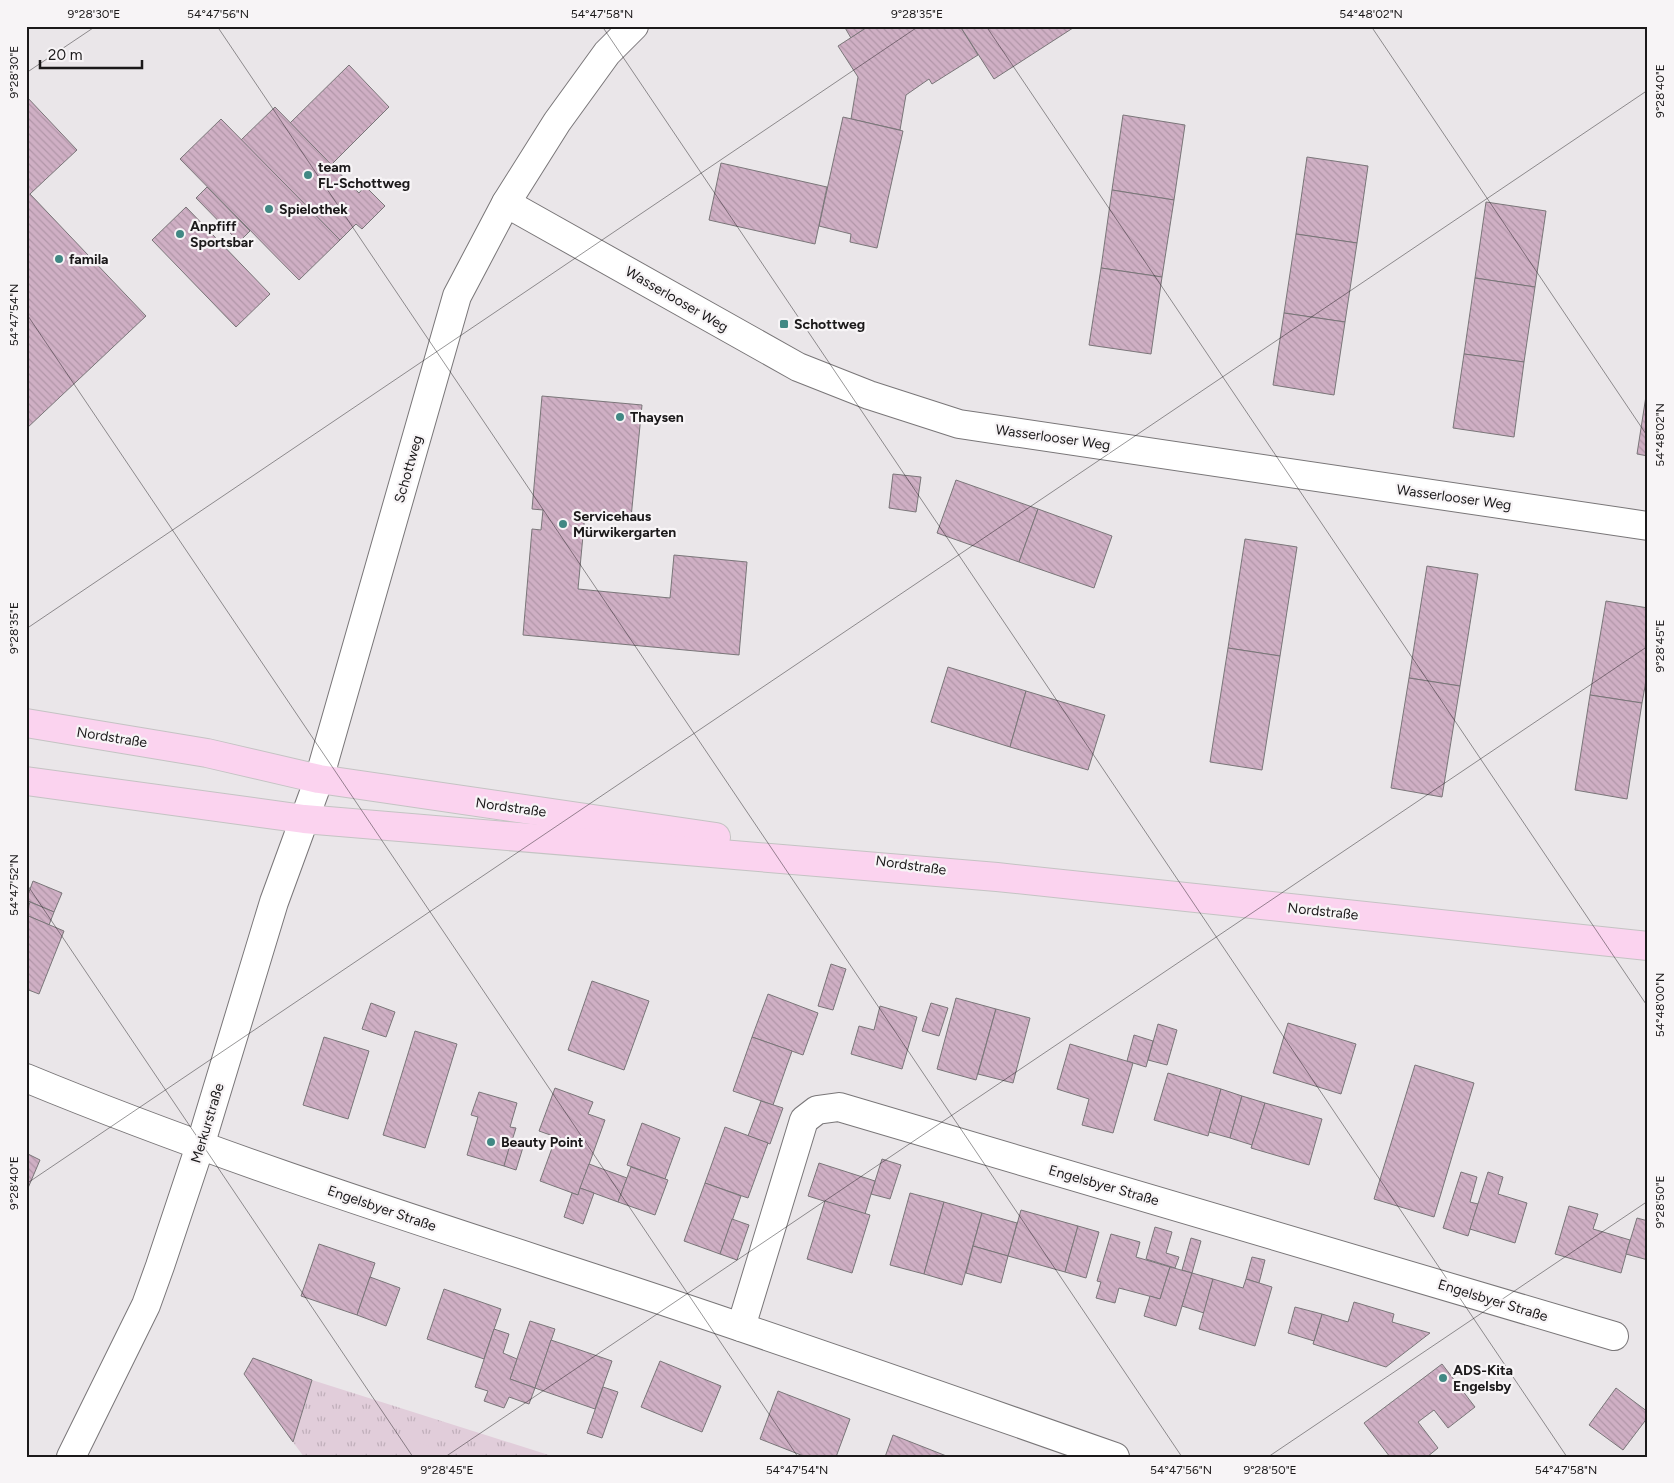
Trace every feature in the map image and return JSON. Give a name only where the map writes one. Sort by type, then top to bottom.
[{"type":"main road","name":"Nordstraße","points":[[26,723],[207,753],[319,779],[998,877]]},
{"type":"main road","name":"Nordstraße","points":[[26,781],[304,819],[998,877],[1648,946]]},
{"type":"street","name":"Schottweg","points":[[319,779],[458,296],[506,203],[562,114],[607,53],[634,26]]},
{"type":"street","name":"Wasserlooser Weg","points":[[506,203],[798,367],[869,395],[959,424],[1648,526]]},
{"type":"street","name":"Merkurstraße","points":[[71,1457],[146,1305],[200,1146],[274,902],[319,779]]},
{"type":"street","name":"Engelsbyer Straße","points":[[26,1078],[124,1118],[200,1146],[741,1327],[1115,1457]]},
{"type":"street","name":"Engelsbyer Straße","points":[[741,1327],[804,1120],[817,1110],[839,1107],[1614,1336]]},
{"type":"green space","points":[[312,1380],[555,1457],[304,1457],[293,1442]]},
{"type":"green space","points":[[408,1439],[461,1457],[402,1457]]},
{"type":"building","points":[[844,26],[869,26],[851,38]]},
{"type":"building","points":[[869,26],[960,26],[978,55],[932,84],[929,79],[906,95],[900,130],[851,119],[858,77],[838,46]]},
{"type":"building","points":[[960,26],[1076,26],[994,79]]},
{"type":"building","points":[[349,65],[389,107],[331,165],[290,123]]},
{"type":"building","name":"famila","points":[[26,96],[77,150],[30,194],[146,316],[26,429]]},
{"type":"building","name":"team FL-Schottweg","points":[[275,107],[359,193],[365,186],[385,206],[362,229],[356,224],[340,240],[241,140]]},
{"type":"building","points":[[1123,115],[1185,125],[1174,200],[1112,190]]},
{"type":"building","points":[[843,117],[903,131],[877,248],[850,242],[851,234],[819,226]]},
{"type":"building","name":"Spielothek","points":[[221,119],[340,240],[299,280],[180,159]]},
{"type":"building","points":[[1307,157],[1368,166],[1357,243],[1296,234]]},
{"type":"building","points":[[721,163],[827,187],[815,244],[709,220]]},
{"type":"building","points":[[207,187],[250,231],[239,242],[196,198]]},
{"type":"building","points":[[1112,190],[1174,200],[1162,277],[1101,268]]},
{"type":"building","points":[[1486,202],[1546,211],[1535,287],[1475,278]]},
{"type":"building","points":[[186,207],[270,294],[236,327],[152,240]]},
{"type":"building","points":[[1296,234],[1357,243],[1345,322],[1284,313]]},
{"type":"building","points":[[1101,268],[1162,277],[1151,354],[1089,345]]},
{"type":"building","points":[[1475,278],[1535,287],[1524,362],[1464,354]]},
{"type":"building","points":[[1284,313],[1345,322],[1334,395],[1273,385]]},
{"type":"building","points":[[1464,354],[1524,362],[1514,437],[1453,428]]},
{"type":"building","points":[[1648,383],[1648,456],[1637,454]]},
{"type":"building","name":"Servicehaus Mürwikergarten","points":[[542,396],[642,405],[631,518],[585,514],[578,589],[670,598],[674,555],[747,562],[739,655],[523,635],[532,529],[541,530],[543,510],[532,509]]},
{"type":"building","points":[[893,474],[921,477],[916,512],[889,508]]},
{"type":"building","points":[[956,480],[1038,509],[1019,562],[937,533]]},
{"type":"building","points":[[1038,509],[1112,536],[1094,588],[1019,562]]},
{"type":"building","points":[[1245,539],[1297,547],[1280,656],[1228,648]]},
{"type":"building","points":[[1427,566],[1478,574],[1460,686],[1409,678]]},
{"type":"building","points":[[1606,601],[1648,608],[1648,670],[1642,703],[1590,695]]},
{"type":"building","points":[[1228,648],[1280,656],[1262,770],[1210,762]]},
{"type":"building","points":[[948,667],[1026,691],[1010,747],[931,722]]},
{"type":"building","points":[[1409,678],[1460,686],[1442,797],[1391,788]]},
{"type":"building","points":[[1026,691],[1105,715],[1088,770],[1010,747]]},
{"type":"building","points":[[1590,695],[1642,703],[1627,799],[1575,790]]},
{"type":"building","points":[[33,881],[62,893],[54,912],[26,900]]},
{"type":"building","points":[[30,902],[54,912],[49,925],[26,915]]},
{"type":"building","points":[[26,915],[64,931],[39,994],[26,989]]},
{"type":"building","points":[[831,964],[846,969],[833,1010],[818,1006]]},
{"type":"building","points":[[592,981],[649,1001],[624,1070],[568,1050]]},
{"type":"building","points":[[768,994],[818,1013],[803,1055],[752,1037]]},
{"type":"building","points":[[956,998],[996,1009],[976,1080],[937,1069]]},
{"type":"building","points":[[371,1003],[395,1012],[386,1037],[362,1029]]},
{"type":"building","points":[[931,1003],[948,1008],[939,1036],[922,1031]]},
{"type":"building","points":[[880,1006],[917,1017],[902,1069],[851,1054],[859,1026],[874,1030]]},
{"type":"building","points":[[996,1009],[1030,1018],[1013,1083],[978,1074]]},
{"type":"building","points":[[1288,1023],[1356,1044],[1341,1094],[1273,1073]]},
{"type":"building","points":[[1158,1024],[1177,1030],[1167,1065],[1148,1060]]},
{"type":"building","points":[[415,1031],[457,1044],[425,1148],[383,1135]]},
{"type":"building","points":[[1134,1035],[1153,1041],[1146,1067],[1127,1061]]},
{"type":"building","points":[[324,1037],[369,1051],[348,1119],[303,1105]]},
{"type":"building","points":[[752,1037],[792,1051],[773,1105],[733,1091]]},
{"type":"building","points":[[1070,1044],[1133,1063],[1113,1133],[1082,1125],[1089,1099],[1057,1089]]},
{"type":"building","points":[[1415,1065],[1474,1083],[1434,1217],[1374,1199]]},
{"type":"building","points":[[1168,1073],[1221,1089],[1208,1136],[1154,1120]]},
{"type":"building","points":[[555,1088],[593,1102],[588,1114],[605,1120],[578,1195],[540,1181],[556,1137],[539,1131]]},
{"type":"building","points":[[1221,1089],[1242,1096],[1230,1138],[1209,1132]]},
{"type":"building","points":[[479,1092],[517,1103],[510,1127],[516,1128],[504,1166],[467,1155],[478,1117],[471,1115]]},
{"type":"building","points":[[1242,1096],[1265,1103],[1252,1145],[1230,1138]]},
{"type":"building","points":[[761,1101],[783,1108],[770,1144],[748,1136]]},
{"type":"building","points":[[1265,1103],[1322,1119],[1309,1165],[1251,1148]]},
{"type":"building","points":[[642,1123],[680,1138],[665,1179],[627,1165]]},
{"type":"building","points":[[725,1127],[768,1143],[748,1198],[705,1183]]},
{"type":"building","points":[[511,1141],[524,1144],[516,1170],[504,1166]]},
{"type":"building","points":[[26,1153],[40,1160],[28,1188],[26,1187]]},
{"type":"building","points":[[882,1159],[901,1165],[890,1199],[871,1194]]},
{"type":"building","points":[[819,1163],[875,1181],[865,1214],[808,1196]]},
{"type":"building","points":[[589,1164],[627,1178],[618,1202],[580,1188]]},
{"type":"building","points":[[631,1167],[668,1180],[655,1215],[618,1202]]},
{"type":"building","points":[[1461,1172],[1477,1177],[1470,1202],[1478,1204],[1468,1236],[1443,1228]]},
{"type":"building","points":[[1488,1172],[1503,1177],[1498,1194],[1527,1203],[1515,1243],[1470,1229]]},
{"type":"building","points":[[705,1183],[741,1196],[720,1254],[684,1241]]},
{"type":"building","points":[[580,1188],[594,1193],[583,1224],[564,1217],[572,1193],[578,1195]]},
{"type":"building","points":[[910,1193],[944,1202],[924,1274],[890,1265]]},
{"type":"building","points":[[825,1201],[870,1215],[852,1273],[807,1259]]},
{"type":"building","points":[[944,1202],[982,1213],[962,1285],[924,1274]]},
{"type":"building","points":[[1569,1206],[1598,1214],[1593,1229],[1630,1240],[1621,1273],[1555,1254]]},
{"type":"building","points":[[1021,1210],[1078,1226],[1065,1272],[1008,1256]]},
{"type":"building","points":[[982,1213],[1017,1223],[1008,1256],[973,1246]]},
{"type":"building","points":[[1637,1218],[1648,1221],[1648,1260],[1626,1254]]},
{"type":"building","points":[[732,1219],[749,1225],[737,1260],[720,1254]]},
{"type":"building","points":[[1078,1226],[1099,1232],[1086,1278],[1065,1272]]},
{"type":"building","points":[[1155,1227],[1172,1232],[1166,1253],[1179,1257],[1175,1268],[1146,1259]]},
{"type":"building","points":[[1111,1234],[1140,1242],[1136,1257],[1170,1267],[1160,1299],[1119,1288],[1115,1303],[1096,1298],[1101,1282],[1097,1281]]},
{"type":"building","points":[[1191,1238],[1201,1241],[1192,1273],[1182,1270]]},
{"type":"building","points":[[319,1244],[375,1263],[357,1315],[301,1296]]},
{"type":"building","points":[[973,1246],[1008,1256],[1001,1283],[966,1273]]},
{"type":"building","points":[[1252,1257],[1265,1260],[1259,1283],[1246,1279]]},
{"type":"building","points":[[1170,1267],[1192,1273],[1176,1326],[1144,1316],[1150,1296],[1160,1299]]},
{"type":"building","points":[[1192,1273],[1213,1279],[1204,1313],[1182,1306]]},
{"type":"building","points":[[370,1277],[400,1288],[386,1326],[357,1315]]},
{"type":"building","points":[[1213,1279],[1243,1288],[1246,1279],[1272,1287],[1255,1346],[1199,1329]]},
{"type":"building","points":[[444,1289],[501,1309],[484,1359],[427,1339]]},
{"type":"building","points":[[1354,1302],[1394,1314],[1392,1322],[1430,1333],[1386,1367],[1313,1344],[1322,1314],[1348,1322]]},
{"type":"building","points":[[1295,1307],[1322,1314],[1314,1341],[1288,1333]]},
{"type":"building","points":[[530,1321],[555,1329],[535,1388],[510,1379]]},
{"type":"building","points":[[494,1329],[509,1334],[503,1353],[517,1359],[510,1379],[535,1388],[529,1404],[509,1397],[504,1408],[484,1401],[488,1391],[475,1387]]},
{"type":"building","points":[[551,1340],[612,1361],[595,1409],[535,1388]]},
{"type":"building","points":[[253,1358],[312,1380],[293,1442],[244,1374]]},
{"type":"building","points":[[660,1361],[721,1386],[702,1432],[641,1407]]},
{"type":"building","points":[[1442,1364],[1475,1407],[1448,1428],[1434,1410],[1418,1422],[1438,1448],[1427,1457],[1390,1457],[1364,1423]]},
{"type":"building","points":[[603,1387],[618,1392],[602,1438],[587,1433]]},
{"type":"building","points":[[1616,1388],[1648,1412],[1648,1417],[1623,1450],[1589,1425]]},
{"type":"building","points":[[778,1391],[850,1419],[836,1457],[806,1457],[760,1439]]},
{"type":"building","points":[[893,1435],[949,1457],[885,1457]]},
{"type":"place","name":"team FL-Schottweg","points":[[308,175]]},
{"type":"place","name":"Spielothek","points":[[269,209]]},
{"type":"place","name":"Anpfiff Sportsbar","points":[[180,234]]},
{"type":"place","name":"famila","points":[[59,259]]},
{"type":"place","name":"Schottweg","points":[[784,324]]},
{"type":"place","name":"Thaysen","points":[[620,417]]},
{"type":"place","name":"Servicehaus Mürwikergarten","points":[[563,524]]},
{"type":"place","name":"Beauty Point","points":[[491,1142]]},
{"type":"place","name":"ADS-Kita Engelsby","points":[[1443,1378]]}]
